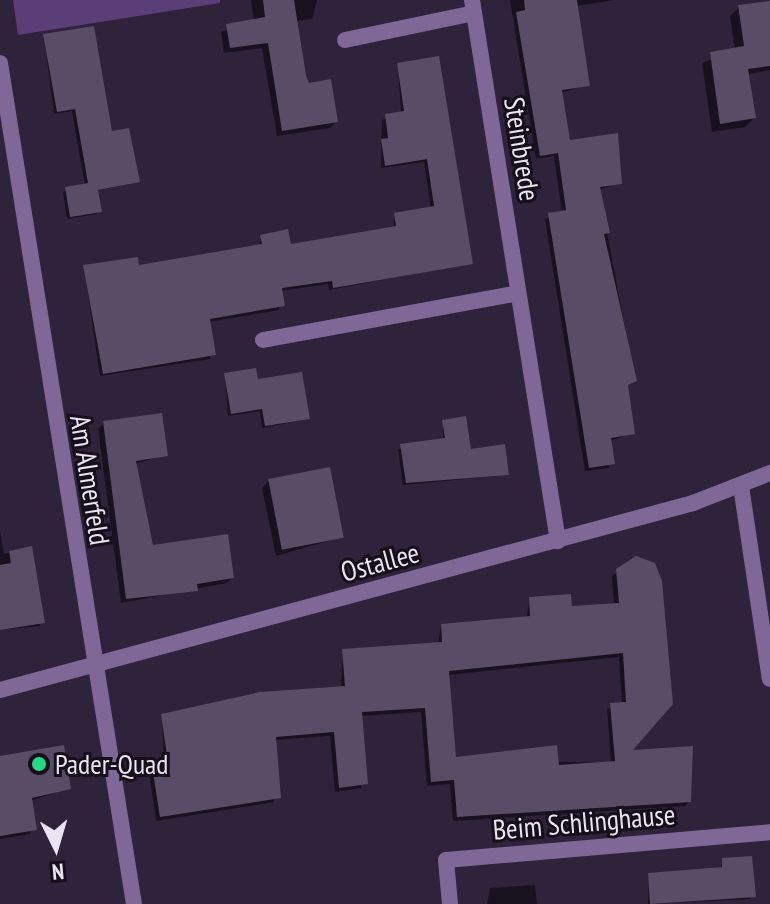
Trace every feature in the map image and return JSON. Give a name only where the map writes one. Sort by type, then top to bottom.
[{"type":"street","name":"Steinbrede","points":[[345,40],[473,7],[558,541]]},
{"type":"street","name":"Am Almerfeld","points":[[0,63],[92,665],[134,904]]},
{"type":"street","points":[[263,340],[518,293]]},
{"type":"street","name":"Ostallee","points":[[0,690],[558,541],[741,486],[770,473]]},
{"type":"street","points":[[741,486],[770,679]]},
{"type":"street","name":"Beim Schlinghause","points":[[450,904],[446,860],[770,832]]},
{"type":"shaded area","points":[[13,0],[220,0],[220,3],[18,35]]},
{"type":"building","points":[[263,0],[294,0],[306,75],[309,83],[331,79],[338,122],[282,131],[268,43],[230,48],[226,24],[265,17]]},
{"type":"building","points":[[524,0],[577,0],[590,86],[562,90],[570,140],[618,133],[622,184],[600,187],[610,233],[604,234],[637,381],[628,385],[635,434],[611,438],[615,464],[589,468],[548,213],[566,210],[558,153],[540,156],[516,12],[525,10]]},
{"type":"building","points":[[770,1],[770,66],[748,69],[756,118],[720,124],[710,52],[744,46],[738,5]]},
{"type":"building","points":[[94,26],[112,131],[129,128],[140,182],[98,190],[102,212],[70,217],[65,187],[88,183],[75,109],[57,112],[43,34]]},
{"type":"building","points":[[439,56],[473,264],[333,288],[332,281],[282,288],[285,306],[210,319],[216,355],[103,374],[83,265],[138,257],[139,265],[262,244],[260,235],[288,229],[291,244],[396,226],[394,213],[434,206],[427,159],[385,166],[381,139],[388,138],[385,114],[404,111],[397,63]]},
{"type":"building","points":[[256,368],[258,379],[302,372],[310,419],[265,426],[262,409],[231,414],[224,373]]},
{"type":"building","points":[[162,413],[168,456],[136,461],[153,545],[228,534],[234,578],[197,584],[198,591],[126,599],[103,421]]},
{"type":"building","points":[[466,416],[471,449],[505,444],[509,475],[406,483],[400,444],[445,438],[442,420]]},
{"type":"building","points":[[330,467],[344,538],[282,550],[268,479]]},
{"type":"building","points":[[32,546],[45,623],[0,630],[0,565],[11,563],[9,551]]},
{"type":"building","points":[[636,556],[655,563],[662,581],[673,704],[633,750],[693,746],[691,802],[457,817],[454,780],[431,782],[425,708],[362,712],[368,784],[339,788],[334,732],[276,737],[281,798],[160,817],[152,766],[168,763],[161,714],[260,692],[345,686],[342,649],[442,642],[441,624],[530,616],[529,597],[571,594],[572,606],[619,603],[616,569]],"holes":[[[623,653],[626,702],[610,703],[615,761],[559,765],[557,745],[456,757],[449,671]]]},
{"type":"building","points":[[64,745],[71,789],[32,798],[37,830],[0,836],[0,756]]},
{"type":"building","points":[[752,856],[756,897],[650,904],[648,873],[722,867],[722,858]]},
{"type":"place","name":"Pader-Quad","points":[[39,764]]}]
